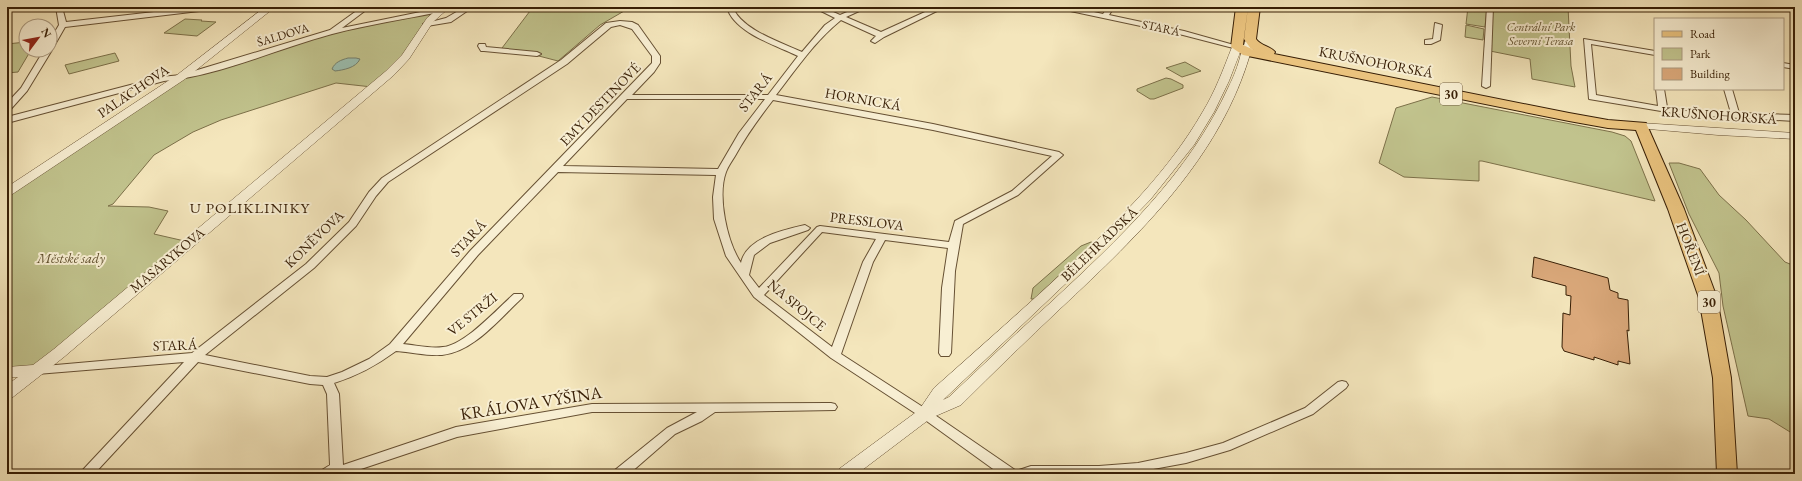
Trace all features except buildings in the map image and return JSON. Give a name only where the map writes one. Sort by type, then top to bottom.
[{"type":"main road","points":[[1242,7],[1243,49]]},
{"type":"main road","points":[[1243,49],[1254,7]]},
{"type":"main road","name":"KRUŠNOHORSKÁ","points":[[1243,49],[1569,117],[1608,124],[1641,126]]},
{"type":"main road","name":"HOŘENÍ","points":[[1641,126],[1676,209],[1708,298],[1722,378],[1727,474]]},
{"type":"street","points":[[58,33],[63,25],[59,7]]},
{"type":"street","points":[[63,25],[184,9],[216,7]]},
{"type":"street","name":"PALACHOVA","points":[[7,192],[181,77],[271,7]]},
{"type":"street","points":[[331,32],[367,7]]},
{"type":"street","points":[[427,24],[448,20],[470,7]]},
{"type":"street","points":[[730,7],[732,14],[750,30],[803,55]]},
{"type":"street","points":[[816,7],[881,35]]},
{"type":"street","name":"STARÁ","points":[[721,172],[743,133],[803,55],[828,27],[841,17],[865,7]]},
{"type":"street","points":[[875,41],[881,35],[942,7]]},
{"type":"street","name":"STARÁ","points":[[1061,7],[1214,41],[1229,48],[1243,49]]},
{"type":"street","points":[[1105,16],[1112,7]]},
{"type":"street","points":[[1486,86],[1490,7]]},
{"type":"street","name":"ŠALDOVA","points":[[7,120],[164,79],[181,77],[331,32],[443,9]]},
{"type":"street","name":"MASARYKOVA","points":[[7,393],[37,370],[390,73],[406,57],[427,24],[443,9]]},
{"type":"street","name":"EMY DESTINOVÉ","points":[[555,169],[651,70],[656,63],[656,56],[635,27],[629,24],[620,23]]},
{"type":"street","name":"KONĚVOVA","points":[[86,474],[195,357],[310,266],[353,224],[372,194],[386,180],[550,72],[598,32],[609,25],[620,23]]},
{"type":"street","points":[[1428,42],[1436,40],[1438,25]]},
{"type":"street","name":"STARÁ","points":[[1214,41],[1228,41],[1243,49]]},
{"type":"street","points":[[1654,53],[1587,41],[1592,97],[1699,115],[1795,118]]},
{"type":"street","points":[[482,46],[484,49],[537,54]]},
{"type":"street","name":"BĚLEHRADSKÁ","points":[[845,474],[925,414],[955,401],[1130,234],[1167,194],[1204,145],[1228,104],[1243,49]]},
{"type":"street","points":[[7,108],[24,89],[43,58]]},
{"type":"street","points":[[1793,67],[1795,76]]},
{"type":"street","points":[[1660,90],[1663,109]]},
{"type":"street","points":[[1729,91],[1736,116]]},
{"type":"street","name":"HORNICKÁ","points":[[625,97],[770,97],[933,127],[1059,155],[1015,193],[958,223],[952,245],[946,298],[945,353]]},
{"type":"street","name":"KRUŠNOHORSKÁ","points":[[1641,126],[1795,136]]},
{"type":"street","points":[[555,169],[721,172]]},
{"type":"street","name":"STARÁ","points":[[37,370],[195,357],[310,380],[327,381],[346,375],[373,362],[394,347],[474,253],[555,169]]},
{"type":"street","name":"NA SPOJCE","points":[[721,172],[718,196],[719,219],[731,256],[758,295],[792,324],[834,355],[925,414],[1010,474]]},
{"type":"street","points":[[744,275],[748,255],[756,248],[779,236],[805,228]]},
{"type":"street","name":"PRESSLOVA","points":[[758,295],[820,229],[952,245]]},
{"type":"street","points":[[834,355],[868,262],[882,237]]},
{"type":"street","name":"VE STRŽI","points":[[394,347],[442,351],[456,348],[470,339],[518,296]]},
{"type":"street","points":[[7,372],[37,370]]},
{"type":"street","points":[[327,381],[333,394],[336,467],[327,474]]},
{"type":"street","points":[[1024,474],[1031,471],[1099,471],[1138,468],[1193,457],[1226,447],[1309,411],[1342,385]]},
{"type":"street","name":"KRÁLOVA VÝŠINA","points":[[340,474],[350,467],[456,432],[592,408],[831,407]]},
{"type":"street","points":[[620,474],[671,431],[698,418],[712,408]]},
{"type":"green space","points":[[533,7],[631,7],[600,25],[558,61],[535,55],[499,52]]},
{"type":"green space","points":[[1468,7],[1487,7],[1485,27],[1466,24]]},
{"type":"green space","name":"Centrální Park Severní Terasa","points":[[1493,7],[1568,7],[1571,66],[1575,87],[1532,79],[1530,59],[1490,51]]},
{"type":"green space","name":"Městské sady","points":[[440,10],[406,57],[372,87],[336,83],[221,120],[193,132],[154,155],[113,204],[108,206],[149,207],[168,211],[154,234],[189,242],[37,370],[7,372],[7,192],[181,77],[331,32]]},
{"type":"green space","points":[[185,19],[216,22],[197,36],[164,33]]},
{"type":"green space","points":[[1466,25],[1484,29],[1483,40],[1465,37]]},
{"type":"green space","points":[[18,43],[18,58],[26,58],[18,72],[7,73],[7,44]]},
{"type":"green space","points":[[115,53],[119,61],[69,74],[65,65]]},
{"type":"green space","points":[[1185,62],[1201,71],[1182,77],[1166,68]]},
{"type":"green space","points":[[1166,78],[1183,85],[1183,88],[1154,99],[1150,99],[1137,91],[1137,89]]},
{"type":"green space","points":[[1432,97],[1612,132],[1625,136],[1631,141],[1655,201],[1482,161],[1479,161],[1479,181],[1404,177],[1379,163],[1396,108]]},
{"type":"green space","points":[[1669,163],[1679,163],[1700,169],[1719,195],[1746,220],[1785,262],[1795,266],[1795,435],[1769,419],[1748,416],[1723,306],[1719,273],[1689,214]]},
{"type":"green space","points":[[1091,242],[1094,243],[1034,299],[1031,299],[1033,288],[1081,246]]},
{"type":"shaded area","points":[[348,58],[360,59],[356,65],[349,68],[335,71],[332,69],[337,63]]},
{"type":"district","name":"U POLIKLINIKY","points":[[250,208]]}]
